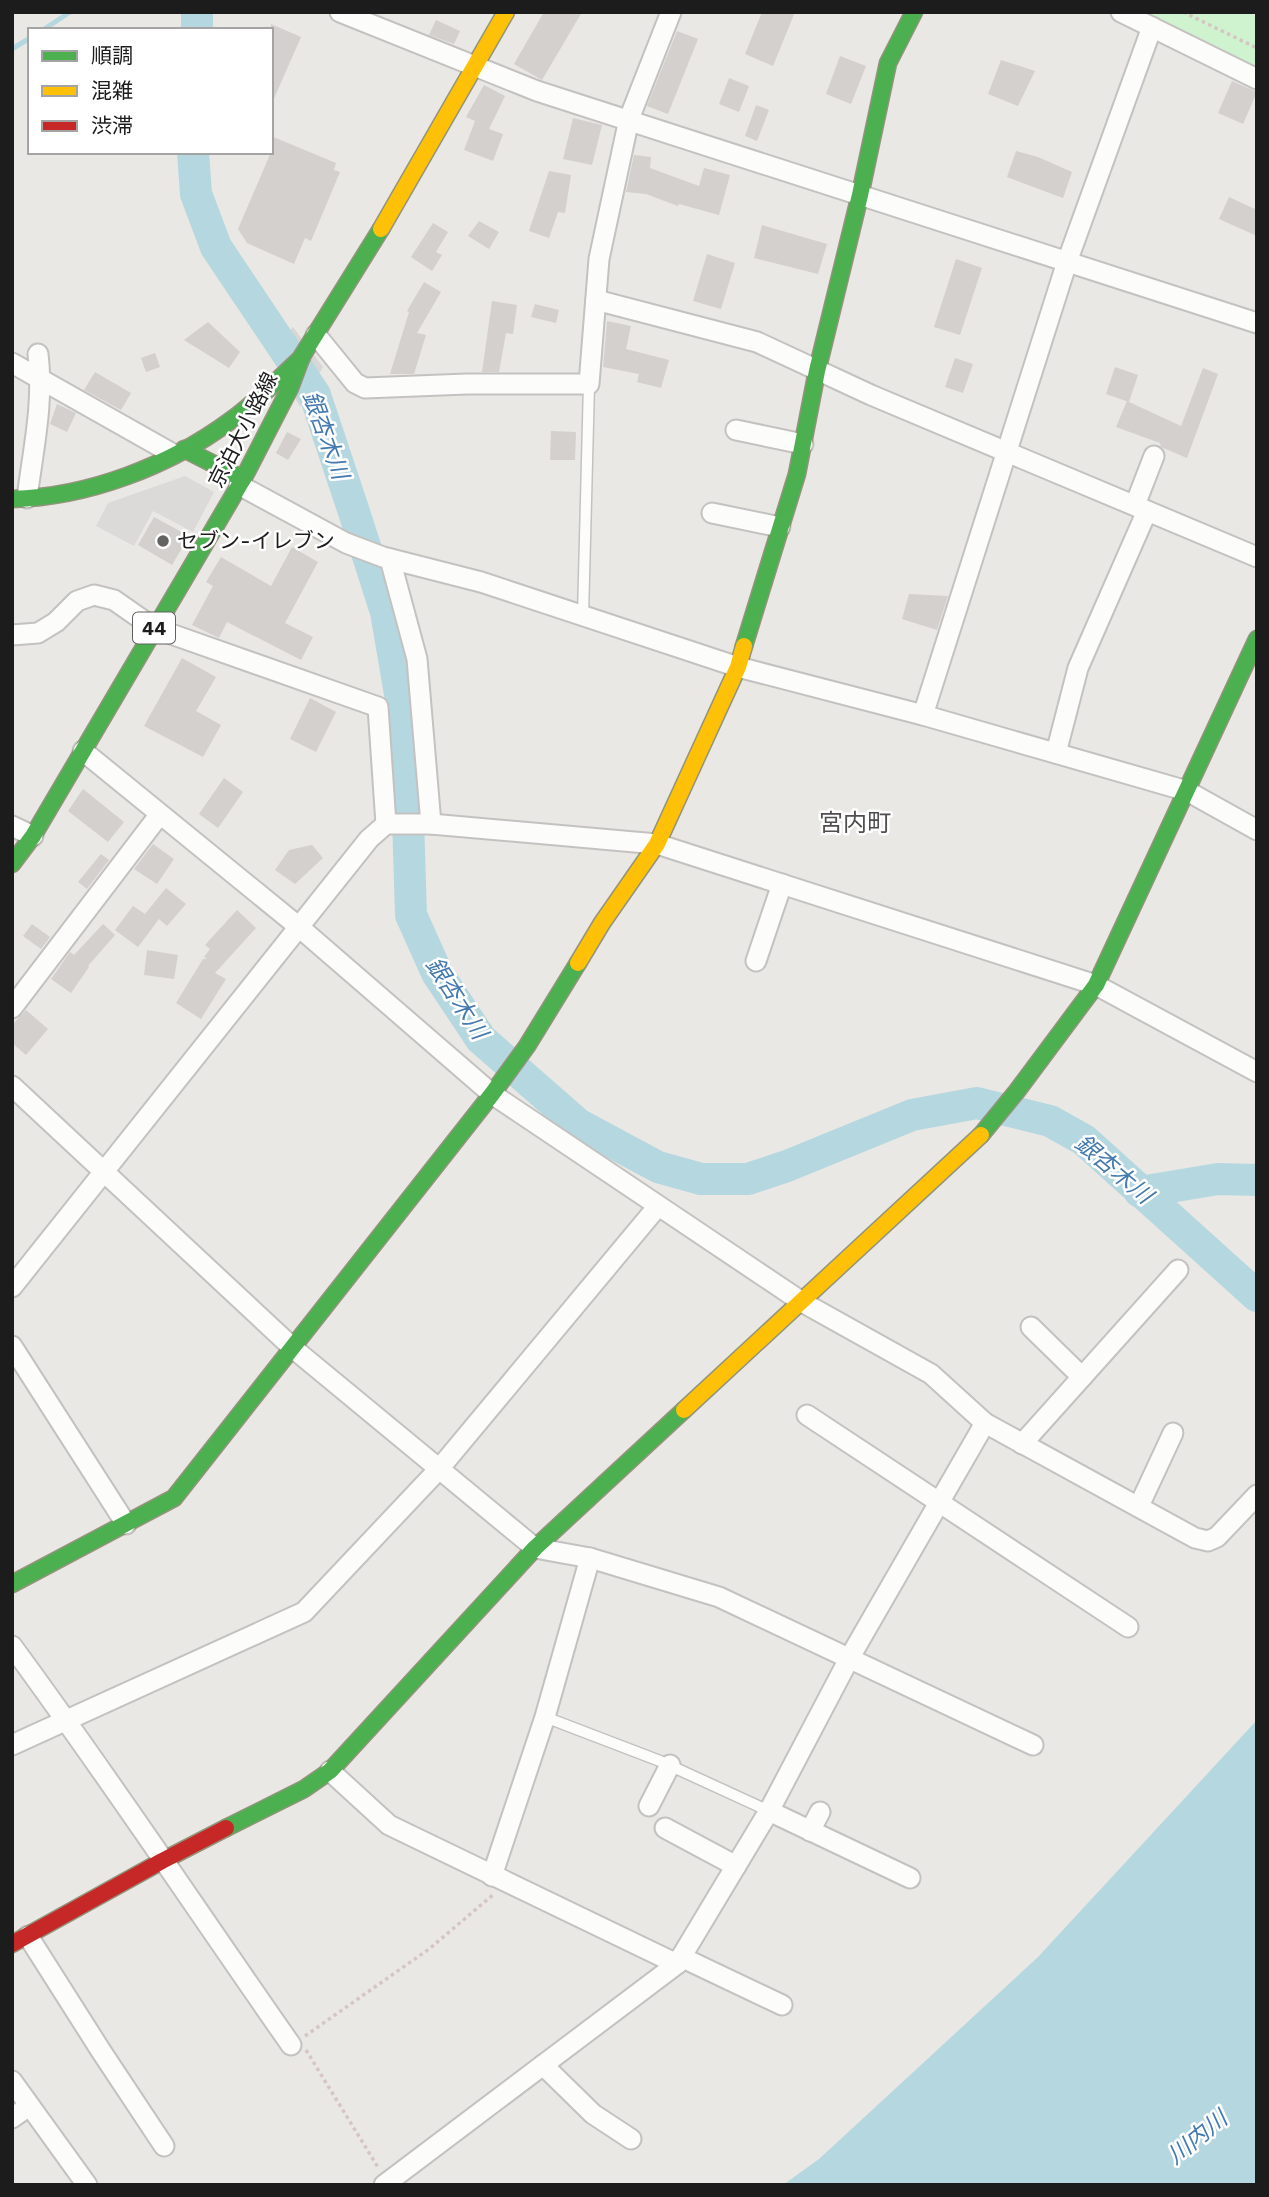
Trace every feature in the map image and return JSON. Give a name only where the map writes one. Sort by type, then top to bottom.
[{"type":"street","points":[[340,12],[537,91],[1257,323]]},
{"type":"street","name":"京泊大小路線","points":[[12,864],[33,836],[241,482],[286,382],[364,259],[506,12]]},
{"type":"street","points":[[309,346],[365,388],[467,384],[589,384],[599,259],[629,119],[671,12]]},
{"type":"street","points":[[12,1584],[174,1498],[294,1349],[492,1094],[527,1045],[602,923],[657,844],[738,667],[797,474],[817,371],[860,195],[888,64],[914,12]]},
{"type":"street","points":[[1121,12],[1257,79]]},
{"type":"street","points":[[923,715],[1067,262],[1152,27]]},
{"type":"street","points":[[596,300],[757,342],[817,371],[1257,557]]},
{"type":"street","points":[[38,354],[41,381],[38,427],[21,470],[19,499],[107,482],[179,451],[220,428],[286,382]]},
{"type":"street","points":[[12,363],[41,381],[241,482],[346,543],[387,558],[481,582],[738,667],[923,715],[1187,791],[1257,830]]},
{"type":"street","points":[[736,430],[803,444]]},
{"type":"street","points":[[1056,753],[1078,668],[1141,508],[1154,456]]},
{"type":"street","points":[[712,513],[780,527]]},
{"type":"street","points":[[387,558],[416,659],[431,824]]},
{"type":"street","points":[[12,635],[38,633],[56,622],[77,601],[94,595],[114,600],[154,628],[378,707],[386,824]]},
{"type":"street","points":[[164,2146],[101,2052],[20,1940],[162,1861],[304,1789],[330,1771],[535,1548],[978,1138],[1017,1091],[1096,985],[1257,639]]},
{"type":"street","points":[[83,751],[299,927],[492,1094],[802,1302],[931,1374],[985,1423],[1195,1538],[1208,1541],[1217,1537],[1257,1495]]},
{"type":"street","points":[[12,1007],[160,814]]},
{"type":"street","points":[[12,1287],[369,839],[386,824],[431,824],[657,844],[1096,985],[1257,1072]]},
{"type":"street","points":[[12,826],[33,836]]},
{"type":"street","points":[[756,961],[782,884]]},
{"type":"street","points":[[12,1086],[294,1349],[535,1548],[590,1558],[719,1597],[1033,1745]]},
{"type":"street","points":[[12,1745],[304,1612],[439,1469],[658,1206]]},
{"type":"street","points":[[1023,1444],[1178,1269]]},
{"type":"street","points":[[1031,1327],[1082,1377]]},
{"type":"street","points":[[12,1346],[126,1524]]},
{"type":"street","points":[[807,1415],[1128,1627]]},
{"type":"street","points":[[391,2183],[679,1961],[769,1811],[850,1657],[985,1423]]},
{"type":"street","points":[[1139,1506],[1172,1433]]},
{"type":"street","points":[[501,1879],[590,1558]]},
{"type":"street","points":[[12,1646],[68,1721],[291,2045]]},
{"type":"street","points":[[649,1806],[670,1765]]},
{"type":"street","points":[[330,1771],[389,1825],[679,1961],[782,2005]]},
{"type":"street","points":[[769,1811],[910,1878]]},
{"type":"street","points":[[810,1831],[820,1812]]},
{"type":"street","points":[[664,1828],[736,1866]]},
{"type":"street","points":[[543,2065],[631,2139]]},
{"type":"street","points":[[12,2081],[87,2185]]},
{"type":"street","points":[[12,2118],[29,2106]]},
{"type":"lane","points":[[583,616],[589,384]]},
{"type":"lane","points":[[545,1717],[670,1765],[769,1811]]},
{"type":"path","points":[[1183,12],[1257,48]]},
{"type":"path","points":[[391,2183],[300,2040],[429,1949],[501,1879]]},
{"type":"green space","points":[[1135,12],[1247,12],[1257,17],[1257,72]]},
{"type":"shaded area","points":[[185,476],[214,492],[193,532],[153,511],[134,546],[96,526],[108,503]]},
{"type":"water","name":"川内川","points":[[1257,1720],[1257,2185],[783,2185],[819,2159],[1038,1957]]},
{"type":"pier","points":[[293,327],[323,367],[300,407],[270,353]]},
{"type":"building","points":[[544,12],[582,12],[542,80],[514,64]]},
{"type":"building","points":[[762,12],[795,12],[773,66],[745,54]]},
{"type":"building","points":[[436,20],[460,31],[454,44],[429,35]]},
{"type":"building","points":[[271,24],[301,37],[273,101],[273,28]]},
{"type":"building","points":[[677,31],[698,39],[668,114],[647,106]]},
{"type":"building","points":[[840,56],[866,66],[851,104],[826,94]]},
{"type":"building","points":[[1001,60],[1035,71],[1018,106],[988,94]]},
{"type":"building","points":[[729,78],[749,86],[739,112],[719,104]]},
{"type":"building","points":[[1232,81],[1257,92],[1243,124],[1218,113]]},
{"type":"building","points":[[484,85],[505,96],[489,129],[503,134],[493,161],[464,150],[475,121],[466,117]]},
{"type":"building","points":[[756,105],[769,110],[757,141],[745,136]]},
{"type":"building","points":[[573,118],[602,125],[592,165],[563,159]]},
{"type":"building","points":[[273,137],[336,163],[334,170],[340,172],[311,241],[305,238],[294,264],[247,243],[238,229],[270,154],[273,154]]},
{"type":"building","points":[[1016,151],[1038,157],[1072,172],[1063,198],[1007,177]]},
{"type":"building","points":[[634,155],[651,157],[650,168],[699,186],[704,168],[730,175],[719,215],[679,204],[678,206],[646,194],[626,192]]},
{"type":"building","points":[[549,171],[571,175],[565,213],[558,212],[549,238],[529,231]]},
{"type":"building","points":[[1229,197],[1257,210],[1257,236],[1219,219]]},
{"type":"building","points":[[479,221],[499,232],[489,249],[468,236]]},
{"type":"building","points":[[433,223],[448,232],[436,252],[442,255],[432,271],[411,257]]},
{"type":"building","points":[[762,225],[827,244],[818,274],[754,258]]},
{"type":"building","points":[[707,254],[735,263],[721,309],[693,301]]},
{"type":"building","points":[[956,259],[982,268],[960,335],[934,327]]},
{"type":"building","points":[[424,282],[441,292],[417,333],[426,335],[414,374],[390,374],[409,312],[407,311]]},
{"type":"building","points":[[492,301],[517,305],[513,334],[506,333],[499,372],[482,372]]},
{"type":"building","points":[[535,304],[559,310],[556,323],[531,317]]},
{"type":"building","points":[[607,321],[631,326],[626,349],[669,360],[661,388],[637,382],[639,374],[603,367]]},
{"type":"building","points":[[208,322],[240,352],[229,368],[184,340]]},
{"type":"building","points":[[155,353],[160,367],[146,372],[141,358]]},
{"type":"building","points":[[955,358],[973,364],[963,393],[945,387]]},
{"type":"building","points":[[1115,367],[1138,375],[1129,402],[1106,394]]},
{"type":"building","points":[[1203,368],[1218,374],[1187,458],[1161,447],[1160,443],[1116,427],[1127,401],[1181,426]]},
{"type":"building","points":[[95,372],[131,393],[121,410],[84,390]]},
{"type":"building","points":[[57,404],[76,413],[67,432],[50,424]]},
{"type":"building","points":[[551,431],[576,432],[575,460],[550,460]]},
{"type":"building","points":[[287,432],[301,439],[288,460],[276,453]]},
{"type":"building","name":"セブン-イレブン","points":[[154,517],[189,536],[172,565],[138,545]]},
{"type":"building","points":[[292,547],[318,562],[285,623],[313,637],[301,660],[227,622],[219,638],[192,625],[213,586],[206,582],[221,557],[271,586]]},
{"type":"building","points":[[909,594],[948,596],[937,630],[902,619]]},
{"type":"building","points":[[182,658],[216,677],[196,711],[221,725],[203,757],[144,726]]},
{"type":"building","points":[[310,698],[336,712],[316,752],[290,739]]},
{"type":"building","points":[[224,778],[243,792],[218,828],[199,814]]},
{"type":"building","points":[[83,789],[124,822],[108,842],[68,811]]},
{"type":"building","points":[[153,844],[174,859],[157,884],[134,869]]},
{"type":"building","points":[[312,845],[323,858],[295,884],[275,870],[289,850]]},
{"type":"building","points":[[101,854],[109,860],[87,889],[78,882]]},
{"type":"building","points":[[166,888],[186,904],[167,926],[159,919],[138,947],[115,930],[133,906],[145,914]]},
{"type":"building","points":[[237,910],[256,928],[215,973],[226,979],[201,1019],[176,1003],[203,959],[207,959],[204,957],[210,949],[205,945]]},
{"type":"building","points":[[32,924],[50,937],[41,949],[23,936]]},
{"type":"building","points":[[103,924],[115,935],[88,966],[71,993],[51,979],[70,952],[74,955]]},
{"type":"building","points":[[147,950],[178,955],[174,979],[144,975]]},
{"type":"building","points":[[26,1010],[48,1029],[26,1055],[12,1043],[12,1025]]},
{"type":"waterway","points":[[46,28],[70,12]]},
{"type":"waterway","name":"銀杏木川","points":[[197,12],[197,28]]},
{"type":"waterway","points":[[12,49],[28,39]]},
{"type":"waterway","name":"銀杏木川","points":[[193,154],[196,194],[216,247],[315,395],[353,509],[386,612],[405,723],[411,915],[437,973],[481,1039],[578,1124],[658,1167],[701,1179],[748,1179],[912,1115],[977,1103],[1050,1121],[1084,1140],[1257,1296]]},
{"type":"waterway","points":[[1140,1192],[1218,1179],[1257,1180]]},
{"type":"traffic: fast","points":[[744,646],[797,474],[817,371],[860,195],[888,63],[914,12]]},
{"type":"traffic: fast","points":[[12,864],[33,836],[243,479],[290,388],[302,356],[381,229]]},
{"type":"traffic: fast","points":[[12,499],[41,497],[98,485],[127,476],[181,452],[240,414],[302,357]]},
{"type":"traffic: fast","points":[[184,449],[243,479]]},
{"type":"traffic: fast","points":[[981,1135],[1096,985],[1257,639]]},
{"type":"traffic: fast","points":[[12,1584],[174,1498],[492,1094],[527,1046],[578,963]]},
{"type":"traffic: fast","points":[[226,1828],[304,1789],[330,1771],[535,1548],[684,1410]]},
{"type":"traffic: slow","points":[[381,229],[506,12]]},
{"type":"traffic: slow","points":[[578,963],[602,923],[657,844],[738,667],[744,646]]},
{"type":"traffic: slow","points":[[684,1410],[981,1135]]},
{"type":"traffic: jam","points":[[12,1944],[226,1828]]},
{"type":"place","name":"セブン-イレブン","points":[[163,541]]},
{"type":"district","name":"宮内町","points":[[855,823]]}]
